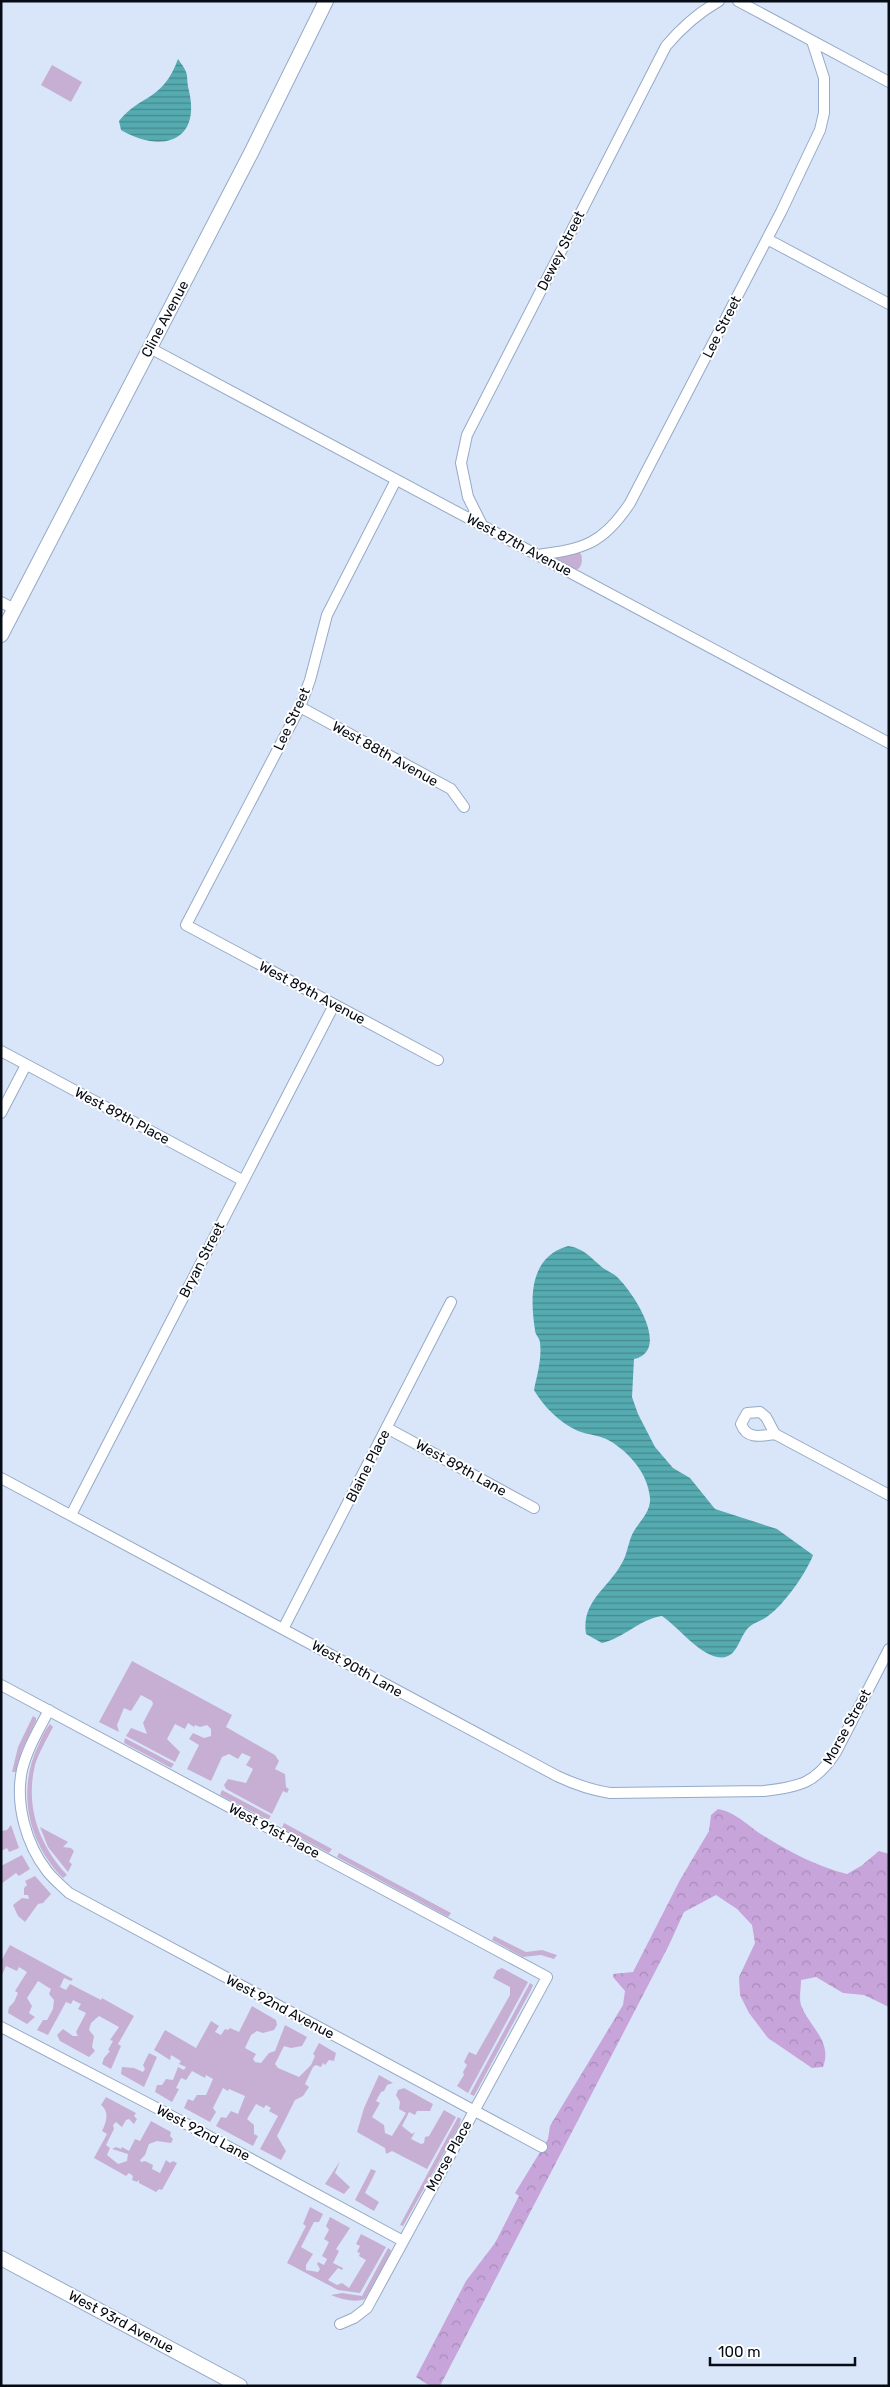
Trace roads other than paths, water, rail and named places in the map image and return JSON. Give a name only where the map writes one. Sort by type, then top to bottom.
[{"type":"street","name":"Cline Avenue","points":[[1,635],[251,153],[326,1]]},
{"type":"street","name":"Dewey Street","points":[[482,525],[468,497],[461,463],[467,435],[666,46],[679,30],[719,1]]},
{"type":"street","points":[[738,1],[889,82]]},
{"type":"street","name":"Lee Street","points":[[537,555],[563,552],[594,542],[608,532],[630,503],[767,239],[820,130],[824,113],[824,78],[812,41]]},
{"type":"street","points":[[767,239],[889,304]]},
{"type":"street","name":"West 87th Avenue","points":[[150,348],[889,743]]},
{"type":"street","name":"Lee Street","points":[[186,925],[300,707],[310,680],[327,615],[396,480]]},
{"type":"street","points":[[1,602],[14,609]]},
{"type":"street","name":"West 88th Avenue","points":[[300,707],[451,789],[464,807]]},
{"type":"street","name":"West 89th Avenue","points":[[186,925],[438,1060]]},
{"type":"street","name":"Bryan Street","points":[[71,1515],[242,1180],[334,1005]]},
{"type":"street","name":"West 89th Place","points":[[1,1051],[242,1180]]},
{"type":"street","points":[[1,1113],[26,1065]]},
{"type":"street","name":"Blaine Place","points":[[283,1629],[452,1302]]},
{"type":"street","name":"West 89th Lane","points":[[388,1428],[534,1508]]},
{"type":"street","points":[[775,1434],[889,1495]]},
{"type":"street","name":"West 90th Lane","points":[[1,1478],[557,1776],[584,1788],[610,1793],[730,1791]]},
{"type":"street","name":"Morse Street","points":[[730,1791],[788,1788],[816,1778],[836,1752],[889,1650]]},
{"type":"street","name":"West 91st Place","points":[[1,1685],[546,1976]]},
{"type":"street","name":"West 92nd Avenue","points":[[49,1710],[30,1746],[22,1770],[20,1796],[23,1818],[34,1849],[47,1872],[69,1893],[542,2147]]},
{"type":"street","name":"Morse Place","points":[[340,2324],[354,2318],[367,2308],[546,1976]]},
{"type":"street","name":"West 92nd Lane","points":[[1,2027],[151,2105],[403,2241]]},
{"type":"street","name":"West 93rd Avenue","points":[[1,2258],[240,2386]]}]
